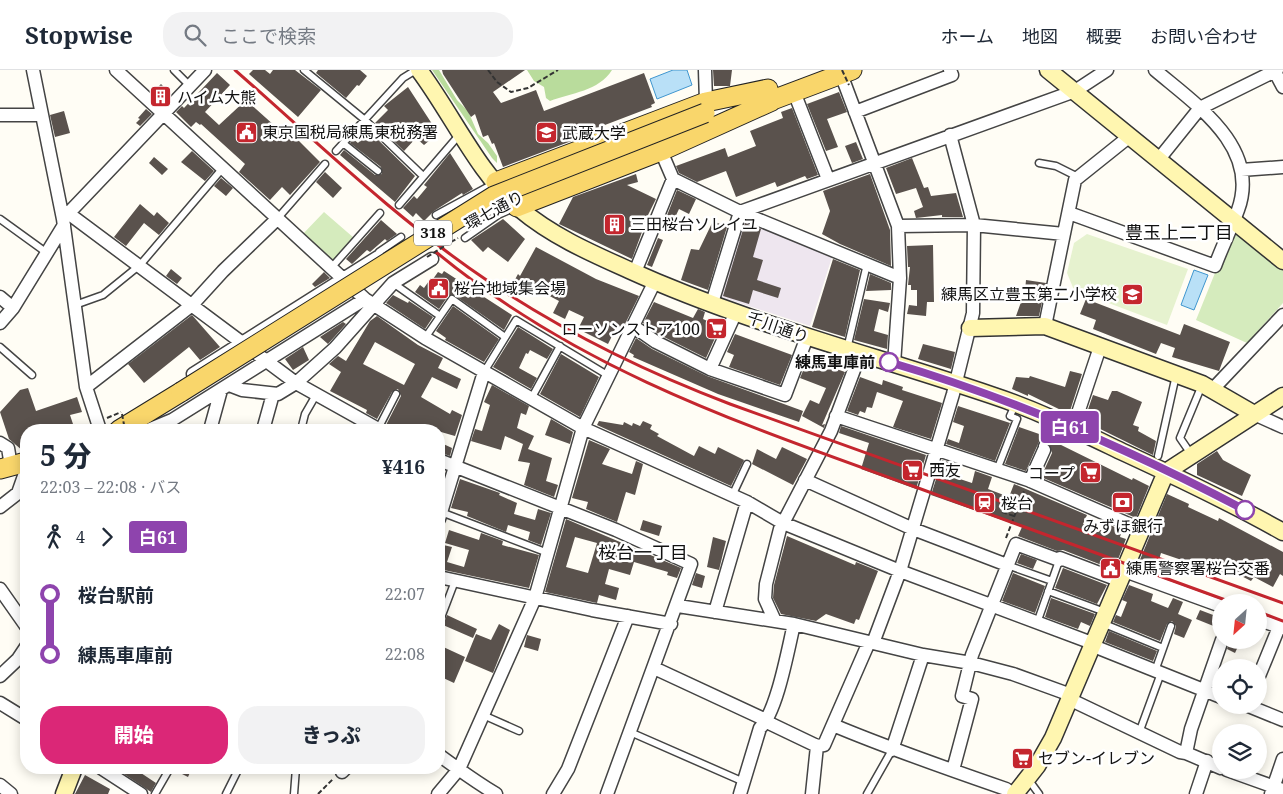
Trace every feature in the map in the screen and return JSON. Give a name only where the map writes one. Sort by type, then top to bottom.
[{"type":"main road","name":"環七通り","points":[[770,95],[818,70]]},
{"type":"main road","name":"環七通り","points":[[131,424],[185,396],[494,196],[706,113],[770,95],[794,92],[846,75]]},
{"type":"main road","points":[[517,207],[661,151],[770,95]]},
{"type":"main road","points":[[496,182],[706,113]]},
{"type":"main road","points":[[0,482],[18,470]]},
{"type":"street","points":[[116,70],[369,302],[425,338],[531,399],[584,428],[747,502],[783,523],[900,571],[1037,622],[1212,693]]},
{"type":"street","points":[[0,323],[13,308],[47,252],[65,217],[164,116],[205,70]]},
{"type":"street","name":"千川通り","points":[[417,70],[496,182],[517,207],[561,237],[654,281],[736,312],[806,337],[956,383],[1016,404],[1073,428],[1208,492],[1283,532]]},
{"type":"street","points":[[705,70],[706,113]]},
{"type":"street","points":[[855,112],[952,75],[950,70]]},
{"type":"street","points":[[1048,70],[1283,261]]},
{"type":"street","points":[[740,212],[1075,91],[1107,70]]},
{"type":"street","points":[[1069,213],[1215,266],[1238,210],[1242,192],[1241,170],[1234,150],[1224,132],[1200,108],[1154,70]]},
{"type":"street","points":[[1158,159],[1200,108],[1276,70],[1283,86]]},
{"type":"street","points":[[35,71],[41,115],[65,217],[86,387],[98,424]]},
{"type":"street","points":[[846,75],[855,112],[898,226],[900,278],[894,364]]},
{"type":"street","points":[[794,92],[828,179]]},
{"type":"street","points":[[0,115],[41,115]]},
{"type":"street","points":[[654,668],[818,746],[824,745],[871,643],[900,571],[956,383],[970,328],[974,299],[974,226],[950,135]]},
{"type":"street","points":[[1045,326],[1075,180],[1130,136]]},
{"type":"street","points":[[661,151],[673,179],[740,212],[900,278]]},
{"type":"street","points":[[1241,170],[1283,167]]},
{"type":"street","points":[[635,272],[673,179]]},
{"type":"street","points":[[712,303],[740,212]]},
{"type":"street","points":[[65,217],[140,265],[296,383],[358,424]]},
{"type":"street","points":[[86,387],[192,305],[223,271],[277,219]]},
{"type":"street","points":[[898,226],[974,226],[1064,234]]},
{"type":"street","points":[[129,424],[159,396],[342,278],[378,257]]},
{"type":"street","points":[[162,424],[369,302],[392,283],[430,258]]},
{"type":"street","points":[[438,794],[459,770],[534,598],[584,428],[654,281]]},
{"type":"street","points":[[0,297],[13,308]]},
{"type":"street","points":[[225,387],[278,394],[296,383],[335,348],[369,302]]},
{"type":"street","points":[[710,369],[736,312]]},
{"type":"street","points":[[1208,387],[1283,315]]},
{"type":"street","points":[[633,326],[656,342],[710,369],[785,394],[806,337]]},
{"type":"street","points":[[970,328],[1045,326],[1208,387],[1254,414],[1283,427]]},
{"type":"street","points":[[1073,428],[1100,346]]},
{"type":"street","points":[[775,621],[765,599],[766,584],[783,523],[836,416],[853,352]]},
{"type":"street","points":[[445,499],[484,372]]},
{"type":"street","points":[[212,424],[225,387]]},
{"type":"street","points":[[265,424],[273,394]]},
{"type":"street","points":[[833,725],[892,750],[1006,789],[1014,794],[1028,779],[1053,738],[1120,575],[1166,472],[1283,396]]},
{"type":"street","points":[[836,416],[1029,480],[1140,529]]},
{"type":"street","points":[[0,443],[8,448],[18,470],[18,493],[0,508]]},
{"type":"street","points":[[1029,480],[1044,450]]},
{"type":"street","points":[[445,463],[560,508],[692,564],[607,794]]},
{"type":"street","points":[[805,480],[913,529],[1007,565]]},
{"type":"street","points":[[715,612],[747,502]]},
{"type":"street","points":[[953,770],[972,699],[962,696],[971,663],[1016,544],[1060,559],[1212,603]]},
{"type":"street","points":[[445,578],[534,598],[671,624]]},
{"type":"street","points":[[0,589],[20,614]]},
{"type":"street","points":[[678,606],[794,624],[923,655],[971,663],[1013,674],[1070,697],[1139,734],[1212,764]]},
{"type":"street","points":[[553,794],[568,768],[628,616]]},
{"type":"street","points":[[1267,659],[1281,628],[1268,623]]},
{"type":"street","points":[[742,788],[760,728],[766,720],[781,678],[794,624]]},
{"type":"street","points":[[1186,753],[1204,690],[1219,649]]},
{"type":"street","points":[[892,750],[923,655]]},
{"type":"street","points":[[0,676],[20,656]]},
{"type":"street","points":[[0,703],[20,715]]},
{"type":"street","points":[[1267,714],[1283,720]]},
{"type":"street","points":[[812,794],[818,746]]},
{"type":"street","points":[[1249,779],[1276,790],[1283,759]]},
{"type":"street","points":[[445,760],[496,794]]},
{"type":"street","points":[[1196,794],[1207,761]]},
{"type":"street","points":[[64,794],[72,774]]},
{"type":"street","points":[[110,774],[141,794]]},
{"type":"street","points":[[0,785],[12,794]]},
{"type":"lane","points":[[174,70],[190,86]]},
{"type":"lane","points":[[304,70],[364,120],[423,176]]},
{"type":"lane","points":[[336,151],[403,78],[417,70]]},
{"type":"lane","points":[[399,205],[461,133]]},
{"type":"lane","points":[[344,143],[378,171]]},
{"type":"lane","points":[[1039,163],[1056,166],[1078,177]]},
{"type":"lane","points":[[277,219],[325,164]]},
{"type":"lane","points":[[75,305],[103,295],[140,265],[222,169]]},
{"type":"lane","points":[[436,215],[496,182]]},
{"type":"lane","points":[[465,238],[498,215],[517,207]]},
{"type":"lane","points":[[330,268],[380,213]]},
{"type":"lane","points":[[0,219],[47,252]]},
{"type":"lane","points":[[378,257],[379,252],[401,237]]},
{"type":"lane","points":[[853,352],[867,264]]},
{"type":"lane","points":[[392,283],[440,316]]},
{"type":"lane","points":[[425,338],[452,299],[505,337]]},
{"type":"lane","points":[[484,372],[516,320],[609,376]]},
{"type":"lane","points":[[531,399],[560,346]]},
{"type":"lane","points":[[0,347],[32,375]]},
{"type":"lane","points":[[1158,456],[1176,375]]},
{"type":"lane","points":[[1191,454],[1180,438],[1208,387]]},
{"type":"lane","points":[[382,424],[396,394]]},
{"type":"lane","points":[[302,424],[305,414],[316,395]]},
{"type":"lane","points":[[997,470],[1017,419],[1010,416],[1016,404]]},
{"type":"lane","points":[[1044,450],[1042,446],[1049,433]]},
{"type":"lane","points":[[732,496],[746,464]]},
{"type":"lane","points":[[445,517],[548,553]]},
{"type":"lane","points":[[1037,622],[1060,559]]},
{"type":"lane","points":[[1007,565],[1052,581]]},
{"type":"lane","points":[[445,607],[455,581]]},
{"type":"lane","points":[[1048,591],[1163,648]]},
{"type":"lane","points":[[1139,734],[1171,626]]},
{"type":"lane","points":[[483,715],[519,731]]},
{"type":"lane","points":[[630,732],[742,788]]},
{"type":"lane","points":[[867,794],[892,750]]},
{"type":"lane","points":[[155,794],[167,774]]},
{"type":"lane","points":[[226,794],[236,774]]},
{"type":"lane","points":[[294,794],[296,774]]},
{"type":"lane","points":[[1028,779],[1039,794]]},
{"type":"path","points":[[488,70],[496,82],[511,92],[528,88],[558,70]]},
{"type":"path","points":[[430,258],[451,242]]},
{"type":"path","points":[[1016,544],[1005,539],[1029,480]]},
{"type":"path","points":[[1002,512],[1014,516]]},
{"type":"path","points":[[318,794],[337,774]]},
{"type":"shaded area","points":[[742,220],[833,254],[810,326],[718,296]]},
{"type":"green space","points":[[432,70],[439,70],[457,100],[468,111],[478,134],[488,143],[497,156],[497,163],[492,158]]},
{"type":"green space","points":[[527,70],[612,70],[600,83],[592,87],[550,101],[546,98],[544,87],[534,81]]},
{"type":"green space","points":[[324,212],[354,238],[332,263],[301,236]]},
{"type":"green space","points":[[1238,230],[1283,269],[1283,303],[1247,343],[1196,320],[1232,231]]},
{"type":"green space","points":[[1087,234],[1188,269],[1167,325],[1074,290],[1067,273],[1074,243]]},
{"type":"water","points":[[673,70],[687,70],[692,85],[657,99],[650,79]]},
{"type":"water","points":[[1194,270],[1208,275],[1194,310],[1181,305]]},
{"type":"building","points":[[253,70],[265,70],[270,74],[273,70],[295,70],[321,90],[298,117],[249,74]]},
{"type":"building","points":[[318,70],[360,70],[367,76],[346,98],[316,73]]},
{"type":"building","points":[[442,70],[525,70],[493,92],[501,103],[536,90],[544,111],[644,73],[655,103],[651,105],[652,107],[597,128],[598,131],[503,167],[494,143],[492,144],[488,135],[483,137],[475,114],[471,117]]},
{"type":"building","points":[[713,70],[732,70],[730,86],[714,86]]},
{"type":"building","points":[[217,73],[230,85],[205,112],[219,125],[246,100],[285,135],[289,131],[320,162],[290,195],[282,187],[270,200],[239,172],[245,164],[201,124],[196,122],[191,127],[176,112],[182,106],[184,108]]},
{"type":"building","points":[[161,84],[171,94],[163,102],[152,93]]},
{"type":"building","points":[[408,87],[436,130],[434,133],[436,135],[424,145],[416,138],[404,151],[375,123],[388,110],[384,106]]},
{"type":"building","points":[[839,92],[847,112],[827,119],[838,147],[826,151],[807,104]]},
{"type":"building","points":[[792,108],[818,175],[807,179],[805,176],[777,187],[775,182],[736,197],[726,171],[697,182],[679,173],[676,166],[725,148],[728,157],[756,146],[750,131],[783,118],[781,112]]},
{"type":"building","points":[[146,109],[152,114],[140,126],[136,123]]},
{"type":"building","points":[[64,111],[70,133],[55,137],[50,115]]},
{"type":"building","points":[[369,131],[415,176],[395,202],[340,155],[344,150],[375,175],[382,174],[381,167],[350,143],[353,139],[358,143]]},
{"type":"building","points":[[856,142],[863,159],[852,163],[845,146]]},
{"type":"building","points":[[192,151],[214,171],[205,181],[181,162]]},
{"type":"building","points":[[450,153],[473,189],[463,195],[462,193],[434,211],[424,221],[416,213],[413,217],[403,208],[414,196],[417,199],[427,187],[424,185]]},
{"type":"building","points":[[154,157],[168,169],[162,175],[149,163]]},
{"type":"building","points":[[912,158],[924,188],[928,187],[931,196],[956,193],[963,217],[942,217],[942,215],[916,218],[914,211],[923,207],[916,188],[896,194],[886,168]]},
{"type":"building","points":[[325,172],[342,188],[333,198],[316,182]]},
{"type":"building","points":[[636,174],[638,182],[627,185],[656,199],[640,231],[642,232],[632,259],[559,224],[573,197]]},
{"type":"building","points":[[870,174],[890,230],[891,266],[822,234],[830,211],[823,191]]},
{"type":"building","points":[[221,178],[233,188],[226,196],[214,186]]},
{"type":"building","points":[[677,190],[696,199],[689,214],[679,209],[671,226],[664,223]]},
{"type":"building","points":[[140,204],[154,216],[157,212],[169,223],[159,235],[144,223],[126,246],[114,237]]},
{"type":"building","points":[[503,219],[525,239],[508,262],[488,247],[483,252],[471,240]]},
{"type":"building","points":[[381,220],[397,234],[387,241],[385,239],[370,252],[367,250],[352,264],[346,259]]},
{"type":"building","points":[[713,221],[727,227],[708,290],[681,280],[691,249],[699,250]]},
{"type":"building","points":[[745,223],[761,229],[753,257],[763,260],[757,280],[781,288],[778,298],[753,290],[749,304],[723,296]]},
{"type":"building","points":[[658,238],[663,240],[652,267],[647,265]]},
{"type":"building","points":[[933,245],[934,302],[927,302],[926,316],[907,314],[909,305],[917,306],[917,290],[911,290],[911,285],[908,285],[910,267],[908,267],[907,246]]},
{"type":"building","points":[[536,247],[596,279],[639,296],[622,330],[616,328],[608,344],[578,329],[584,317],[569,310],[565,319],[553,313],[559,301],[527,284],[523,291],[512,285],[518,274],[520,276]]},
{"type":"building","points":[[833,259],[860,270],[845,337],[812,327]]},
{"type":"building","points":[[171,269],[182,278],[177,284],[166,276]]},
{"type":"building","points":[[444,271],[512,315],[504,330],[454,295],[448,296],[439,309],[415,292],[420,285],[424,288],[438,272],[442,274]]},
{"type":"building","points":[[324,272],[330,278],[315,287],[312,284]]},
{"type":"building","points":[[870,274],[891,283],[891,290],[866,291]]},
{"type":"building","points":[[1026,280],[1046,283],[1039,316],[1016,316],[1025,291]]},
{"type":"building","points":[[393,295],[408,303],[409,301],[433,317],[425,329],[386,303]]},
{"type":"building","points":[[864,299],[890,303],[888,312],[879,309],[874,331],[888,335],[887,349],[854,340]]},
{"type":"building","points":[[1086,299],[1180,335],[1184,324],[1230,342],[1219,371],[1172,357],[1175,348],[1161,343],[1156,354],[1093,329],[1096,320],[1080,314]]},
{"type":"building","points":[[654,302],[693,318],[698,309],[705,312],[703,319],[720,327],[706,358],[660,335],[643,323]]},
{"type":"building","points":[[453,306],[499,339],[484,362],[445,340],[446,338],[436,331]]},
{"type":"building","points":[[192,315],[220,347],[200,360],[189,347],[144,383],[128,364]]},
{"type":"building","points":[[377,316],[418,345],[443,358],[438,368],[461,379],[457,389],[432,377],[421,397],[450,414],[452,410],[462,415],[455,436],[445,433],[445,424],[387,424],[401,396],[398,389],[392,392],[377,419],[366,413],[367,410],[330,391],[341,372],[329,364],[338,356],[346,361],[370,321]],"holes":[[[375,342],[415,364],[404,385],[363,364]]]},
{"type":"building","points":[[343,322],[346,324],[328,344],[320,337]]},
{"type":"building","points":[[518,327],[553,349],[547,359],[530,350],[528,354],[526,353],[519,368],[537,378],[531,389],[493,367]]},
{"type":"building","points":[[735,334],[792,355],[780,385],[729,367],[734,355],[727,352]]},
{"type":"building","points":[[636,338],[652,349],[707,376],[803,411],[799,422],[718,394],[633,357],[634,355],[629,352]]},
{"type":"building","points":[[923,344],[955,352],[951,369],[918,359]]},
{"type":"building","points":[[303,347],[309,360],[293,370],[285,359]]},
{"type":"building","points":[[561,354],[599,377],[580,417],[540,394]]},
{"type":"building","points":[[808,359],[845,372],[822,425],[825,424],[824,428],[802,416],[810,400],[819,404],[826,388],[800,378]]},
{"type":"building","points":[[1070,371],[1082,374],[1069,414],[1028,394],[1028,396],[1012,389],[1016,377],[1029,378],[1030,376],[1065,387]]},
{"type":"building","points":[[860,377],[882,385],[883,380],[903,387],[902,390],[942,403],[931,439],[893,427],[903,401],[877,392],[872,408],[867,407],[865,413],[860,411],[858,415],[847,411]]},
{"type":"building","points":[[492,385],[529,406],[526,415],[521,413],[517,428],[534,436],[528,449],[552,458],[546,481],[558,485],[554,497],[524,485],[530,463],[518,461],[523,444],[505,436],[501,450],[471,441],[475,429],[482,431],[490,405],[484,402]]},
{"type":"building","points":[[28,388],[36,411],[77,397],[82,412],[70,415],[73,424],[20,424],[20,448],[9,439],[0,412],[20,390]]},
{"type":"building","points":[[1112,391],[1117,391],[1142,402],[1133,425],[1139,427],[1138,431],[1156,441],[1153,455],[1084,421],[1093,395],[1108,400]]},
{"type":"building","points":[[958,406],[1010,423],[995,461],[946,444],[948,439],[959,443],[964,426],[953,422]]},
{"type":"building","points":[[551,419],[573,432],[570,444],[545,435]]},
{"type":"building","points":[[599,421],[623,425],[624,422],[632,426],[633,423],[640,426],[643,421],[652,425],[650,429],[659,434],[657,436],[694,456],[699,446],[715,454],[718,447],[744,460],[731,486],[597,425]]},
{"type":"building","points":[[841,426],[926,455],[916,489],[861,469],[869,443],[839,433]]},
{"type":"building","points":[[1019,427],[1042,435],[1026,471],[1005,464]]},
{"type":"building","points":[[589,440],[610,449],[602,464],[632,474],[636,461],[643,464],[635,495],[626,492],[617,522],[586,509],[588,502],[572,498]]},
{"type":"building","points":[[1051,440],[1132,480],[1133,478],[1149,486],[1136,518],[1041,477],[1052,453],[1049,444]]},
{"type":"building","points":[[445,445],[452,448],[450,456],[445,454]]},
{"type":"building","points":[[782,447],[807,459],[793,485],[752,464],[757,449],[776,459]]},
{"type":"building","points":[[1217,451],[1223,460],[1251,475],[1242,496],[1197,475],[1197,464]]},
{"type":"building","points":[[942,460],[958,465],[954,477],[972,483],[975,471],[992,477],[988,489],[1009,497],[1014,484],[1087,515],[1083,524],[1103,531],[1105,523],[1122,530],[1120,537],[1126,539],[1117,562],[1115,562],[1112,569],[1063,550],[1057,551],[1018,536],[1022,527],[931,495]]},
{"type":"building","points":[[460,479],[500,493],[499,495],[517,503],[514,514],[535,520],[538,509],[551,513],[541,545],[528,540],[530,532],[508,525],[506,532],[467,516],[468,512],[451,508]]},
{"type":"building","points":[[1167,494],[1189,504],[1188,507],[1218,521],[1219,518],[1283,552],[1283,576],[1280,574],[1273,587],[1254,577],[1251,581],[1228,569],[1226,575],[1161,553],[1155,573],[1137,567]]},
{"type":"building","points":[[566,519],[681,568],[677,578],[667,575],[668,572],[634,562],[630,575],[609,569],[605,584],[619,588],[616,600],[599,595],[597,603],[545,592]],"holes":[[[575,537],[597,543],[588,573],[566,567]]]},
{"type":"building","points":[[643,520],[662,526],[659,536],[640,530]]},
{"type":"building","points":[[449,530],[479,540],[481,533],[503,541],[502,545],[539,555],[529,588],[445,570],[445,545],[452,547],[447,562],[464,567],[469,550],[445,543]]},
{"type":"building","points":[[787,536],[855,565],[856,562],[878,571],[859,620],[856,619],[854,624],[826,614],[816,621],[781,614],[773,598],[774,585]]},
{"type":"building","points":[[713,537],[726,541],[719,570],[707,567]]},
{"type":"building","points":[[1021,554],[1037,560],[1033,569],[1017,563]]},
{"type":"building","points":[[1063,568],[1107,585],[1097,604],[1055,588]]},
{"type":"building","points":[[696,573],[705,576],[702,588],[692,585]]},
{"type":"building","points":[[1013,573],[1045,586],[1035,613],[1002,601]]},
{"type":"building","points":[[1129,585],[1153,594],[1151,601],[1168,608],[1173,598],[1183,602],[1178,614],[1192,620],[1184,638],[1174,634],[1176,626],[1172,621],[1167,624],[1160,641],[1113,622],[1116,615],[1121,617],[1127,602],[1122,600]]},
{"type":"building","points":[[1051,598],[1095,614],[1090,626],[1081,622],[1078,629],[1045,617]]},
{"type":"building","points":[[1200,610],[1212,615],[1212,625],[1196,619]]},
{"type":"building","points":[[447,615],[477,629],[473,638],[445,626]]},
{"type":"building","points":[[499,624],[510,630],[493,673],[465,661],[476,634],[491,640]]},
{"type":"building","points":[[1109,631],[1157,651],[1153,661],[1105,642]]},
{"type":"building","points":[[527,635],[541,639],[538,651],[524,647]]},
{"type":"building","points":[[445,648],[465,657],[454,683],[445,679]]},
{"type":"building","points":[[1227,649],[1237,649],[1235,653]]},
{"type":"building","points":[[124,774],[142,774],[156,783],[151,792]]},
{"type":"building","points":[[85,775],[110,789],[108,794],[75,794]]},
{"type":"railway","points":[[235,70],[358,180],[454,257],[517,300],[606,350],[698,392],[730,404],[1283,603]]},
{"type":"railway","points":[[436,252],[490,293],[546,329],[662,390],[784,439],[1212,595]]},
{"type":"railway","points":[[1268,615],[1283,621]]},
{"type":"bus line","name":"白61","points":[[889,362],[993,395],[1060,422],[1245,510]]},
{"type":"place","name":"ハイム大熊","points":[[161,97]]},
{"type":"place","name":"東京国税局練馬東税務署","points":[[246,132]]},
{"type":"place","name":"武蔵大学","points":[[546,133]]},
{"type":"place","name":"三田桜台ソレイユ","points":[[614,224]]},
{"type":"place","name":"桜台地域集会場","points":[[438,288]]},
{"type":"place","name":"練馬区立豊玉第二小学校","points":[[1133,294]]},
{"type":"place","name":"ローソンストア100","points":[[716,329]]},
{"type":"place","name":"練馬車庫前","points":[[889,362]]},
{"type":"place","name":"西友","points":[[913,470]]},
{"type":"place","name":"コープ","points":[[1091,473]]},
{"type":"place","name":"みずほ銀行","points":[[1123,502]]},
{"type":"place","name":"桜台","points":[[985,503]]},
{"type":"place","name":"練馬警察署桜台交番","points":[[1110,568]]},
{"type":"place","name":"セブン-イレブン","points":[[1022,758]]},
{"type":"district","name":"豊玉上二丁目","points":[[1179,233]]},
{"type":"district","name":"桜台一丁目","points":[[643,553]]}]
